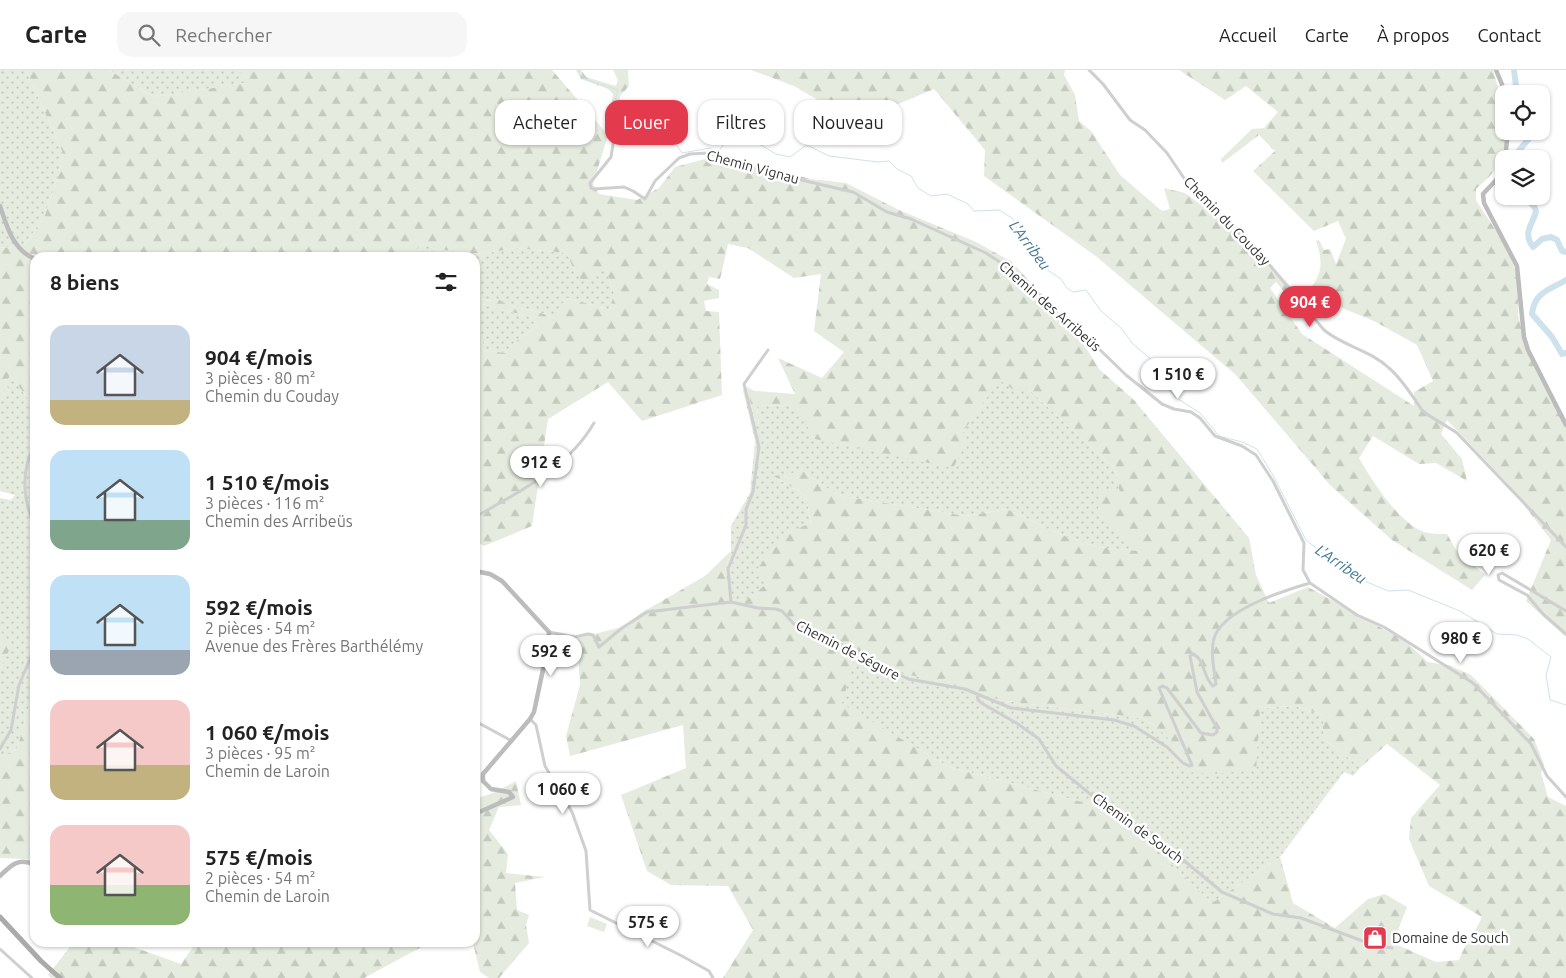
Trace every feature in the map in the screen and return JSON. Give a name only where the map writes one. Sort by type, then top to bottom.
[{"type":"main road","points":[[2,919],[41,962],[60,978]]},
{"type":"street","name":"Chemin du Couday","points":[[1089,70],[1103,84],[1130,120],[1145,130],[1167,153],[1190,187],[1223,221],[1258,251],[1324,330],[1334,339],[1364,351],[1389,368],[1417,399],[1423,412],[1445,423],[1457,433],[1566,548]]},
{"type":"street","points":[[1496,70],[1502,85]]},
{"type":"street","name":"Chemin Vignau","points":[[613,145],[611,157],[590,183],[591,188],[624,188],[633,191],[645,200],[655,181],[679,158],[690,154],[709,153],[767,172],[853,192],[887,212],[911,219],[986,254]]},
{"type":"street","points":[[1495,181],[1483,194],[1484,202],[1517,266],[1524,337],[1528,350],[1566,425]]},
{"type":"street","points":[[0,206],[16,246],[22,253],[30,257]]},
{"type":"street","name":"Chemin des Arribeüs","points":[[986,254],[1006,266],[1041,296],[1066,323],[1094,344],[1126,375],[1162,404],[1174,409],[1191,412],[1200,418],[1215,436],[1242,446],[1256,455],[1273,480],[1304,543],[1303,570],[1310,583]]},
{"type":"street","points":[[731,602],[732,589],[728,569],[746,525],[746,509],[753,492],[759,447],[744,384],[768,350]]},
{"type":"street","points":[[480,514],[514,496],[574,452],[594,423]]},
{"type":"street","points":[[30,464],[25,480],[30,503]]},
{"type":"street","points":[[480,572],[490,574],[502,581],[549,632],[549,641],[530,719],[510,740],[483,774],[483,778],[491,789],[509,792],[513,797],[480,812]]},
{"type":"street","points":[[1566,611],[1534,590],[1502,573],[1498,575],[1499,580],[1527,595],[1543,614],[1566,634]]},
{"type":"street","points":[[976,694],[1012,708],[1114,720],[1134,726],[1166,747],[1183,763],[1189,766],[1192,765],[1191,760],[1179,739],[1159,688],[1162,686],[1167,688],[1201,734],[1213,735],[1217,732],[1217,728],[1197,692],[1190,656],[1193,654],[1199,658],[1206,679],[1213,686],[1216,684],[1213,644],[1218,631],[1259,601],[1310,583],[1357,615],[1384,627],[1474,683],[1531,744],[1547,776],[1566,797]]},
{"type":"street","name":"Chemin de Ségure","points":[[549,632],[575,637],[588,634],[593,635],[599,647],[622,628],[647,612],[731,602],[782,611],[794,624],[819,633],[908,680],[965,689]]},
{"type":"street","points":[[0,749],[10,730],[19,686],[30,659]]},
{"type":"street","name":"Chemin de Souch","points":[[965,689],[976,694],[978,700],[983,704],[1018,724],[1039,739],[1056,766],[1110,810],[1148,831],[1222,892],[1273,914],[1301,918],[1376,946],[1392,948]]},
{"type":"street","points":[[530,719],[536,725],[545,766],[572,812],[586,851],[590,910],[703,967],[709,971],[713,978]]},
{"type":"street","points":[[480,724],[510,740]]},
{"type":"street","points":[[0,876],[12,864],[18,861],[30,863]]},
{"type":"street","points":[[0,927],[2,919]]},
{"type":"street","points":[[0,949],[32,978]]},
{"type":"green space","points":[[0,70],[26,70],[63,153],[59,173],[44,218],[23,246],[0,248]]},
{"type":"green space","points":[[26,70],[109,70],[154,97],[245,83],[241,70],[552,70],[578,100],[495,100],[495,145],[595,145],[595,120],[605,132],[605,145],[593,184],[599,194],[637,200],[659,188],[675,167],[709,158],[726,158],[811,179],[846,183],[899,210],[976,242],[1012,262],[1077,334],[1100,370],[1133,399],[1249,538],[1256,575],[1269,603],[1308,587],[1405,641],[1428,662],[1451,666],[1471,675],[1534,739],[1544,764],[1541,773],[1548,797],[1566,806],[1566,978],[723,978],[753,930],[728,886],[671,885],[647,871],[621,795],[686,768],[683,725],[570,756],[566,736],[580,685],[577,638],[623,627],[641,613],[705,576],[731,551],[724,574],[732,601],[751,597],[766,584],[757,569],[785,534],[811,523],[806,496],[774,476],[803,471],[837,495],[966,516],[1007,509],[1059,534],[1097,547],[1139,551],[1098,510],[1099,487],[1120,493],[1115,469],[1025,386],[1017,392],[999,380],[963,432],[966,443],[953,468],[815,439],[794,406],[757,405],[759,426],[756,427],[747,387],[755,391],[795,394],[778,358],[822,378],[844,352],[814,331],[821,274],[794,278],[748,248],[728,244],[720,279],[709,277],[707,284],[719,290],[719,298],[704,301],[706,311],[719,312],[722,395],[642,421],[608,382],[548,419],[532,526],[484,546],[480,544],[480,341],[481,338],[483,339],[483,350],[505,353],[515,342],[537,326],[530,317],[480,304],[480,299],[489,301],[498,299],[504,303],[551,317],[567,298],[610,310],[614,292],[605,268],[583,281],[575,273],[567,253],[516,248],[482,254],[480,252],[435,249],[422,244],[415,252],[30,252],[30,401],[11,376],[5,381],[9,392],[0,397],[0,248],[23,246],[44,218],[59,173],[63,153]],"holes":[[[856,652],[904,673],[1005,701],[1142,718],[1165,735],[1189,772],[1212,774],[1256,770],[1260,708],[1295,706],[1323,715],[1323,739],[1361,767],[1387,744],[1440,785],[1411,818],[1409,839],[1429,886],[1482,917],[1459,960],[1436,962],[1393,943],[1407,907],[1385,894],[1368,899],[1335,928],[1293,903],[1280,857],[1212,903],[1135,829],[1090,804],[949,767],[842,704]]]},
{"type":"green space","points":[[109,70],[241,70],[246,83],[154,97]]},
{"type":"green space","points":[[576,70],[581,70],[586,77],[616,86],[618,80],[613,70],[628,70],[629,86],[620,96],[619,100],[612,100],[613,94],[608,89],[581,79]]},
{"type":"green space","points":[[751,70],[1065,70],[1064,75],[1075,95],[1079,121],[1091,131],[1120,175],[1162,211],[1170,209],[1164,188],[1185,193],[1227,224],[1253,247],[1293,289],[1286,294],[1276,282],[1270,288],[1302,334],[1414,406],[1414,392],[1433,381],[1417,345],[1374,321],[1342,308],[1325,285],[1304,309],[1299,304],[1315,282],[1320,268],[1321,261],[1316,241],[1319,240],[1324,250],[1330,249],[1336,264],[1346,239],[1338,221],[1314,231],[1253,171],[1275,151],[1259,135],[1222,163],[1221,159],[1252,129],[1264,128],[1278,112],[1246,86],[1225,100],[1179,70],[1493,70],[1497,85],[1495,85],[1495,140],[1505,140],[1503,150],[1495,150],[1495,170],[1476,189],[1476,200],[1507,248],[1519,279],[1518,315],[1526,347],[1566,419],[1566,637],[1526,601],[1551,540],[1506,482],[1447,420],[1441,434],[1462,459],[1467,481],[1436,463],[1419,464],[1373,436],[1359,458],[1371,479],[1398,513],[1418,529],[1428,533],[1447,534],[1456,550],[1485,575],[1472,590],[1392,540],[1330,485],[1236,375],[1097,257],[984,176],[985,150],[934,89],[902,102],[902,100],[818,100],[794,86]]},
{"type":"green space","points":[[422,244],[435,249],[463,252],[415,252]]},
{"type":"green space","points":[[516,248],[567,253],[575,273],[605,268],[614,292],[610,310],[567,298],[552,317],[504,303],[498,299],[489,301],[480,299],[480,254]]},
{"type":"green space","points":[[480,304],[530,317],[537,326],[515,342],[505,353],[483,350],[483,339],[480,345]]},
{"type":"green space","points":[[11,376],[30,401],[30,703],[17,749],[0,757],[0,669],[11,644],[0,631],[0,498],[11,500],[15,495],[0,491],[0,397],[9,392],[5,381]]},
{"type":"green space","points":[[999,379],[1025,386],[1115,469],[1120,493],[1140,551],[1097,547],[1059,534],[1007,509],[966,516],[837,495],[803,471],[775,477],[806,496],[811,524],[785,534],[766,584],[751,597],[732,602],[724,574],[731,551],[731,526],[750,493],[755,441],[743,390],[747,387],[756,426],[759,426],[757,405],[795,406],[815,439],[963,432]]},
{"type":"green space","points":[[0,631],[12,644],[0,669]]},
{"type":"green space","points":[[856,652],[1005,701],[1142,718],[1159,729],[1170,740],[1189,772],[1260,708],[1295,706],[1323,715],[1323,739],[1361,767],[1353,776],[1344,772],[1280,857],[1212,903],[1135,829],[1090,804],[949,767],[841,704]]},
{"type":"green space","points":[[30,703],[30,860],[0,858],[0,757],[17,749]]},
{"type":"green space","points":[[516,781],[521,805],[499,807],[489,830],[508,854],[506,873],[545,877],[515,883],[517,910],[529,915],[526,925],[529,943],[499,978],[489,978],[480,972],[474,947],[480,947],[480,797]]},
{"type":"green space","points":[[590,917],[607,924],[604,932],[587,926]]},
{"type":"green space","points":[[70,947],[133,947],[181,964],[193,947],[422,947],[364,978],[51,978],[48,975]]},
{"type":"waterway","name":"L'Arribeu","points":[[578,70],[585,79],[618,90],[615,100]]},
{"type":"waterway","points":[[1514,70],[1516,85]]},
{"type":"waterway","name":"L'Arribeu","points":[[677,145],[682,153],[710,148],[715,151],[720,150],[723,145],[724,134],[727,132],[745,141],[761,145],[776,154],[790,157],[805,146],[809,146],[829,156],[878,162],[889,161],[897,169],[911,176],[918,188],[931,196],[947,194],[968,204],[974,211],[999,210],[1012,218],[1023,239],[1046,269],[1061,279],[1067,288],[1073,292],[1086,290],[1101,311],[1121,328],[1133,344],[1161,368],[1165,384],[1175,397],[1200,413],[1219,436],[1242,442],[1257,449],[1274,477],[1306,540],[1336,564],[1346,567],[1367,582],[1388,591],[1408,590],[1460,611],[1497,634],[1517,635],[1528,639],[1551,657],[1546,675],[1550,700],[1566,705]]},
{"type":"waterway","points":[[1519,150],[1528,140]]},
{"type":"waterway","points":[[1533,205],[1536,211],[1528,237],[1533,247],[1542,239],[1551,237],[1557,240],[1562,251],[1566,252]]},
{"type":"waterway","points":[[1566,280],[1544,292],[1536,301],[1532,314],[1552,337],[1562,354],[1566,353]]},
{"type":"place","name":"Domaine de Souch","points":[[1375,938]]}]
